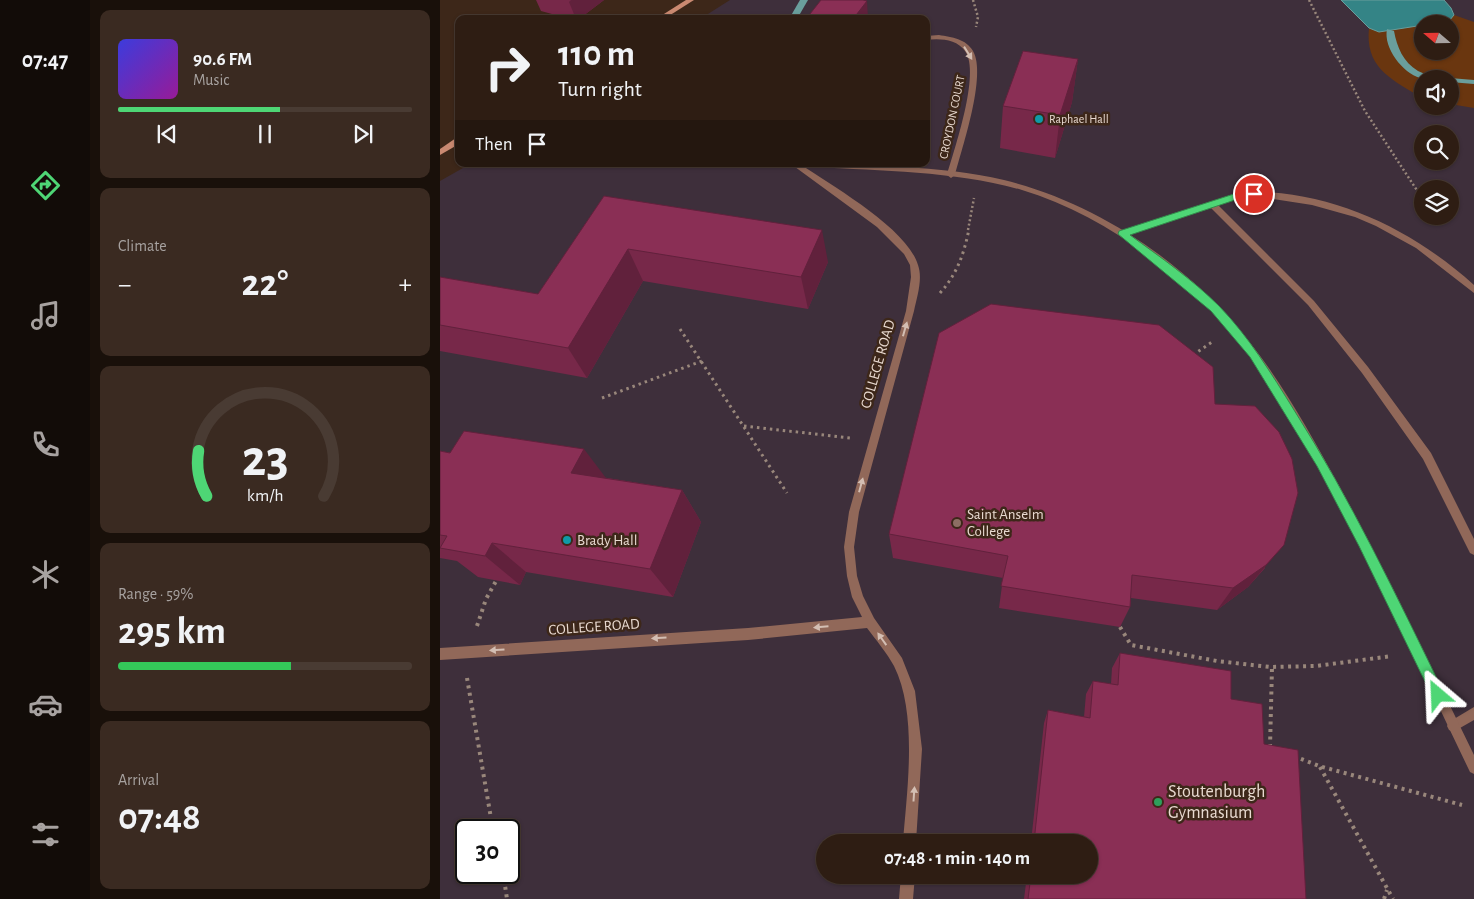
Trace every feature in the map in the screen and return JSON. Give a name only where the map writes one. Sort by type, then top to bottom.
[{"type":"street","points":[[666,15],[691,0]]},
{"type":"street","name":"CROYDON COURT","points":[[930,38],[944,37],[953,39],[968,50],[972,57],[971,94],[951,175]]},
{"type":"street","points":[[440,153],[455,143]]},
{"type":"street","name":"COLLEGE ROAD","points":[[799,167],[888,230],[907,250],[915,274],[910,311],[854,512],[849,547],[852,576],[870,622],[898,662],[911,699],[916,749],[911,834]]},
{"type":"street","points":[[861,167],[951,175],[1028,190],[1070,206],[1122,234],[1162,263],[1215,308],[1238,335],[1271,380],[1321,463],[1363,542],[1474,768]]},
{"type":"street","points":[[1122,234],[1240,195],[1254,194],[1299,200],[1352,213],[1392,229],[1422,246],[1474,290]]},
{"type":"street","points":[[1212,204],[1311,303],[1365,370],[1427,456],[1474,550]]},
{"type":"street","name":"COLLEGE ROAD","points":[[440,654],[748,634],[870,622]]},
{"type":"street","points":[[1453,726],[1474,713]]},
{"type":"street","points":[[906,899],[907,884]]},
{"type":"path","points":[[1308,0],[1365,111],[1414,186]]},
{"type":"path","points":[[910,311],[937,296],[951,282],[960,268],[975,193]]},
{"type":"path","points":[[680,329],[787,493]]},
{"type":"path","points":[[1186,360],[1219,338]]},
{"type":"path","points":[[602,398],[702,361]]},
{"type":"path","points":[[744,426],[874,440]]},
{"type":"path","points":[[491,819],[467,677],[468,652],[486,599],[496,580]]},
{"type":"path","points":[[1120,627],[1131,645],[1229,663],[1272,667],[1335,664],[1395,655]]},
{"type":"path","points":[[1272,667],[1269,746],[1277,750]]},
{"type":"path","points":[[1286,753],[1319,766],[1462,805]]},
{"type":"path","points":[[1319,766],[1393,899]]},
{"type":"path","points":[[505,884],[508,899]]},
{"type":"path","points":[[1384,899],[1388,889]]},
{"type":"shaded area","name":"Saint Anselm College","points":[[730,0],[1474,0],[1474,899],[440,899],[440,181],[465,167],[930,167],[930,15],[706,15]]},
{"type":"shaded area","points":[[1459,17],[1474,22],[1474,108],[1459,106],[1459,70],[1414,70],[1414,93],[1388,76],[1375,61],[1371,52],[1369,28],[1379,32],[1414,26],[1414,60],[1459,60]]},
{"type":"water","points":[[1341,0],[1444,0],[1454,15],[1414,15],[1414,26],[1379,32],[1369,28]]},
{"type":"building","points":[[821,0],[867,1],[856,15],[809,15]]},
{"type":"building","points":[[1023,51],[1078,59],[1060,115],[1003,106]]},
{"type":"building","points":[[604,196],[822,230],[801,277],[628,249],[568,348],[440,325],[440,277],[538,294]]},
{"type":"building","points":[[991,304],[1159,325],[1213,367],[1215,404],[1255,406],[1279,432],[1292,459],[1298,493],[1284,545],[1266,565],[1233,588],[1132,575],[1130,607],[1001,586],[1008,556],[889,534],[939,333]]},
{"type":"building","name":"Brady Hall","points":[[464,431],[584,449],[571,473],[682,490],[650,569],[492,543],[485,556],[440,548],[447,536],[440,535],[440,451],[450,453]]},
{"type":"building","name":"Stoutenburgh Gymnasium","points":[[1120,653],[1231,671],[1231,699],[1262,704],[1264,744],[1298,750],[1306,899],[1028,899],[1030,884],[1098,884],[1098,834],[1035,834],[1048,710],[1090,718],[1093,681],[1118,685]]},
{"type":"waterway","points":[[795,15],[804,0]]},
{"type":"waterway","points":[[1390,31],[1394,48],[1398,55],[1414,72]]},
{"type":"waterway","points":[[1459,81],[1474,82]]},
{"type":"place","name":"Raphael Hall","points":[[1039,119]]},
{"type":"place","name":"Saint Anselm College","points":[[957,523]]},
{"type":"place","name":"Brady Hall","points":[[567,540]]},
{"type":"place","name":"Stoutenburgh Gymnasium","points":[[1158,802]]},
{"type":"route","points":[[1254,194],[1240,195],[1122,234],[1190,285],[1215,308],[1254,354],[1321,463],[1363,542],[1438,695]]}]
